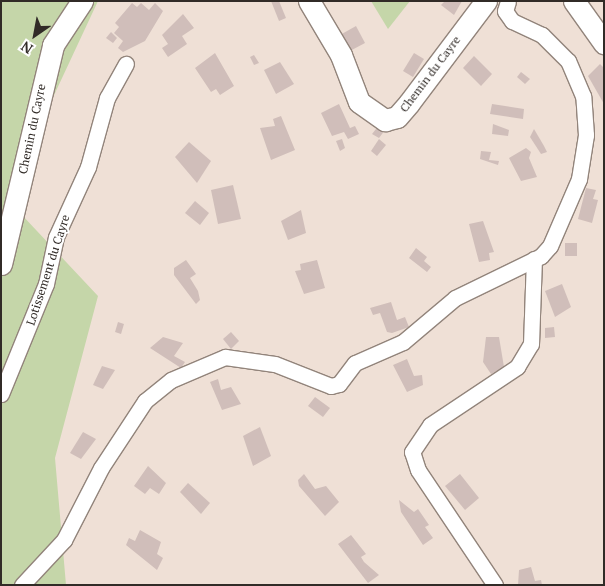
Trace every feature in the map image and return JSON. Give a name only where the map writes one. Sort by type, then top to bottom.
[{"type":"street","name":"Chemin du Cayre","points":[[1,264],[53,45],[82,1]]},
{"type":"street","name":"Chemin du Cayre","points":[[309,1],[341,55],[359,102],[384,120],[397,117],[409,104],[486,1]]},
{"type":"street","points":[[22,585],[64,540],[101,468],[154,391],[211,359],[274,364],[331,386],[339,384],[355,363],[403,342],[455,298],[534,259],[550,246],[579,179],[586,135],[583,96],[568,62],[542,35],[512,21],[505,12],[508,1]]},
{"type":"street","points":[[574,1],[604,43]]},
{"type":"street","name":"Lotissement du Cayre","points":[[1,394],[46,284],[56,237],[88,167],[107,98],[126,64]]},
{"type":"street","points":[[496,585],[418,470],[412,452],[430,425],[518,366],[531,344],[534,259]]},
{"type":"green space","points":[[1,1],[98,1],[6,198],[98,296],[55,458],[66,585],[1,585]]},
{"type":"green space","points":[[371,1],[410,1],[388,29]]},
{"type":"building","points":[[271,1],[279,1],[286,18],[279,21]]},
{"type":"building","points":[[445,1],[462,1],[454,15],[441,5]]},
{"type":"building","points":[[132,3],[137,7],[141,3],[149,10],[155,3],[163,11],[145,41],[123,52],[118,48],[123,41],[114,33],[119,27],[115,23]]},
{"type":"building","points":[[183,14],[194,28],[182,36],[187,44],[168,57],[162,48],[168,44],[162,35]]},
{"type":"building","points":[[356,26],[365,43],[348,52],[340,35]]},
{"type":"building","points":[[111,32],[117,38],[113,43],[106,38]]},
{"type":"building","points":[[215,53],[234,86],[220,95],[216,89],[211,92],[195,68]]},
{"type":"building","points":[[414,53],[424,59],[413,77],[403,71]]},
{"type":"building","points":[[254,55],[259,63],[254,65],[250,57]]},
{"type":"building","points":[[474,56],[492,74],[481,86],[463,68]]},
{"type":"building","points":[[280,62],[294,84],[276,94],[264,70]]},
{"type":"building","points":[[600,64],[604,68],[604,104],[588,76]]},
{"type":"building","points":[[521,72],[530,79],[525,84],[517,77]]},
{"type":"building","points":[[339,104],[350,128],[355,126],[359,134],[348,139],[344,132],[332,136],[321,113]]},
{"type":"building","points":[[492,104],[524,109],[523,119],[490,114]]},
{"type":"building","points":[[281,116],[295,150],[271,160],[260,128],[275,126],[273,119]]},
{"type":"building","points":[[493,124],[509,130],[508,136],[492,134]]},
{"type":"building","points":[[376,129],[385,130],[379,138],[372,134]]},
{"type":"building","points":[[534,129],[547,152],[541,154],[530,137]]},
{"type":"building","points":[[342,139],[345,148],[340,151],[336,141]]},
{"type":"building","points":[[379,139],[386,145],[377,156],[371,151]]},
{"type":"building","points":[[189,142],[211,161],[197,183],[175,157]]},
{"type":"building","points":[[526,148],[531,152],[529,158],[537,177],[521,181],[509,158]]},
{"type":"building","points":[[481,151],[491,152],[489,160],[499,161],[498,165],[480,159]]},
{"type":"building","points":[[233,185],[241,219],[218,224],[211,190]]},
{"type":"building","points":[[586,188],[596,190],[593,199],[598,200],[592,223],[578,219]]},
{"type":"building","points":[[195,201],[209,213],[200,225],[185,213]]},
{"type":"building","points":[[301,210],[306,233],[288,240],[281,221]]},
{"type":"building","points":[[483,221],[494,252],[489,253],[490,260],[479,262],[469,224]]},
{"type":"building","points":[[565,243],[577,243],[577,256],[565,256]]},
{"type":"building","points":[[416,248],[427,257],[424,261],[431,267],[427,272],[409,258]]},
{"type":"building","points":[[186,260],[196,274],[190,278],[198,291],[200,300],[196,304],[174,275],[174,268]]},
{"type":"building","points":[[317,260],[325,288],[304,294],[295,271],[301,270],[300,264]]},
{"type":"building","points":[[562,284],[571,307],[555,317],[545,291]]},
{"type":"building","points":[[391,302],[397,320],[405,317],[409,327],[392,333],[387,332],[380,313],[373,315],[370,308]]},
{"type":"building","points":[[118,322],[124,324],[121,334],[115,332]]},
{"type":"building","points":[[554,327],[555,337],[545,338],[545,328]]},
{"type":"building","points":[[231,332],[239,341],[231,349],[223,339]]},
{"type":"building","points":[[163,337],[183,343],[174,356],[185,362],[181,368],[150,348]]},
{"type":"building","points":[[486,337],[499,337],[504,367],[491,374],[483,362]]},
{"type":"building","points":[[407,359],[414,376],[422,375],[423,385],[407,392],[393,365]]},
{"type":"building","points":[[102,366],[115,370],[103,389],[93,385]]},
{"type":"building","points":[[218,379],[221,390],[231,387],[241,404],[222,410],[210,382]]},
{"type":"building","points":[[315,397],[330,408],[323,417],[308,406]]},
{"type":"building","points":[[260,427],[271,456],[253,466],[243,436]]},
{"type":"building","points":[[83,432],[96,439],[81,459],[70,453]]},
{"type":"building","points":[[148,466],[166,483],[159,494],[150,488],[145,494],[134,486]]},
{"type":"building","points":[[304,474],[315,489],[326,486],[339,502],[325,516],[299,486],[298,480]]},
{"type":"building","points":[[460,474],[479,498],[465,510],[445,486]]},
{"type":"building","points":[[188,483],[210,503],[201,514],[180,492]]},
{"type":"building","points":[[399,500],[414,512],[418,509],[429,525],[425,527],[433,538],[423,545],[401,512]]},
{"type":"building","points":[[140,530],[161,542],[157,554],[163,558],[157,570],[126,545],[129,538],[135,541]]},
{"type":"building","points":[[351,535],[366,554],[361,557],[364,562],[379,575],[368,583],[338,544]]},
{"type":"building","points":[[531,567],[535,581],[541,580],[542,585],[518,585],[519,570]]}]
